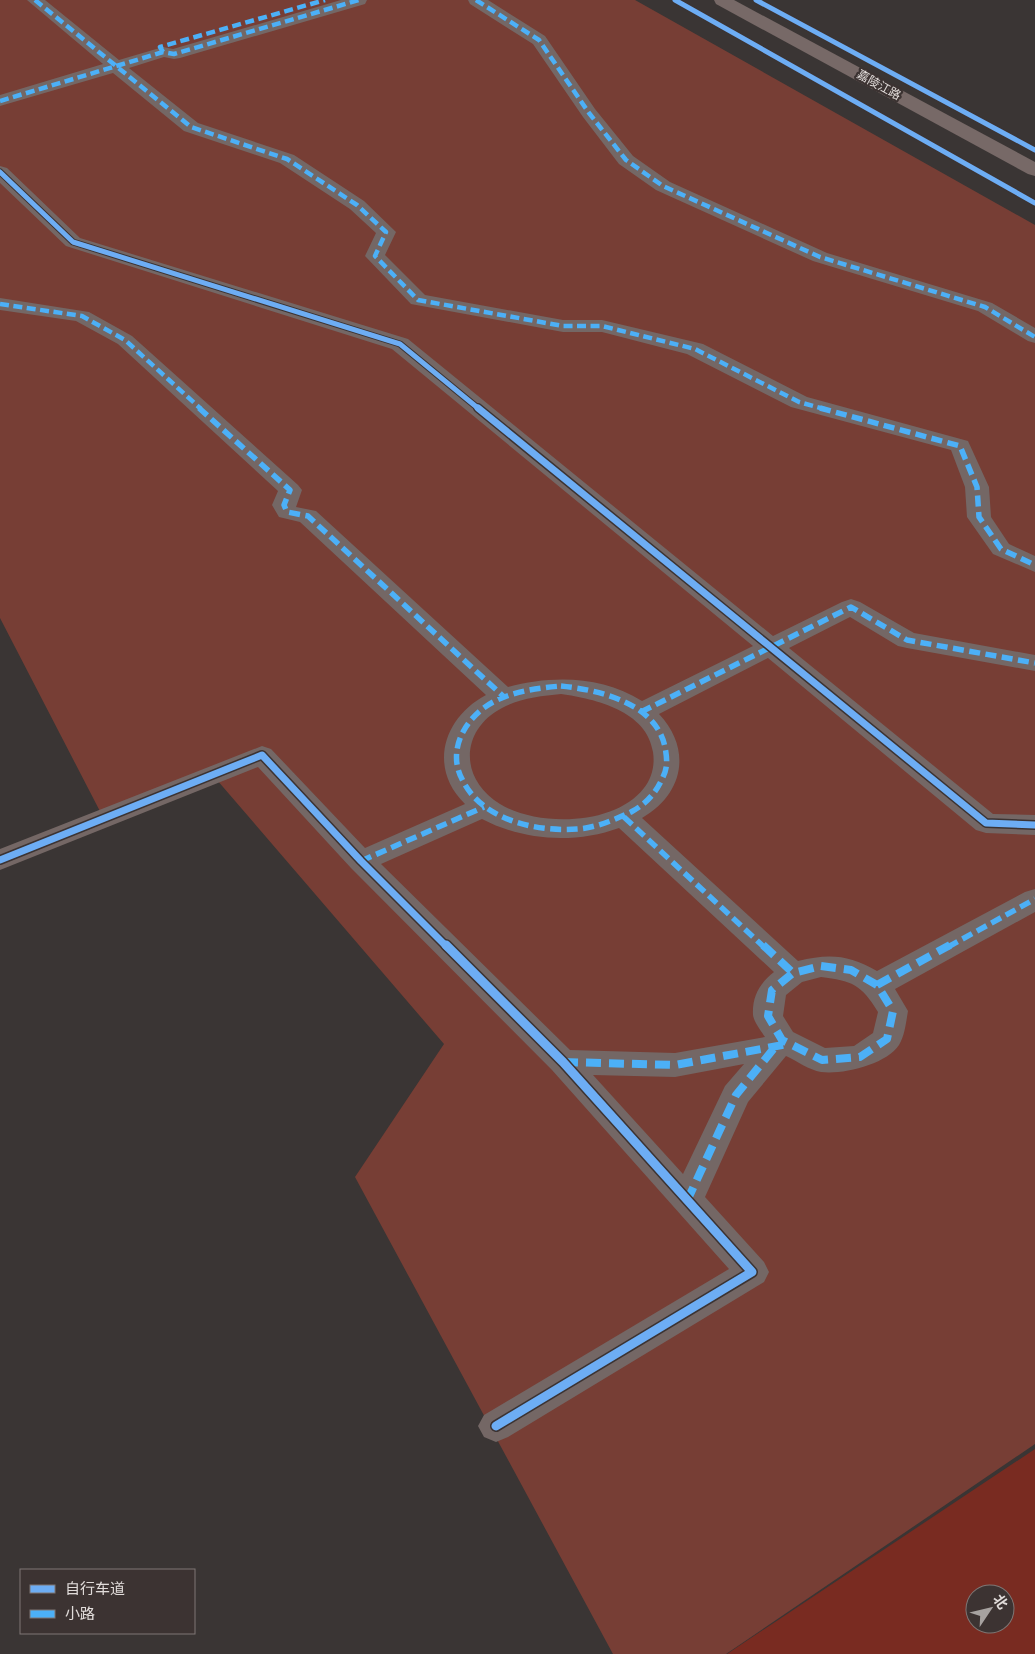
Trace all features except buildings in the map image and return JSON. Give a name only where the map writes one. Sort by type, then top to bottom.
[{"type":"main road","name":"嘉陵江路","points":[[722,0],[1035,170]]},
{"type":"street","points":[[34,0],[191,126],[286,160],[357,205],[386,232],[375,256],[418,300],[563,326],[602,326],[695,349],[798,402],[960,446],[977,487],[979,517],[1001,549],[1035,565]]},
{"type":"street","points":[[162,52],[160,47],[325,0]]},
{"type":"street","points":[[0,101],[162,52],[174,54],[360,0]]},
{"type":"street","points":[[476,0],[539,40],[589,113],[626,160],[662,186],[820,257],[985,307],[1035,337]]},
{"type":"street","points":[[0,172],[73,242],[400,344],[986,823],[1035,825]]},
{"type":"street","points":[[0,304],[82,316],[125,340],[290,490],[284,505],[286,512],[308,516],[504,697]]},
{"type":"street","points":[[641,712],[851,607],[907,640],[1035,663]]},
{"type":"street","points":[[570,688],[590,690],[618,698],[641,712],[662,737],[667,766],[654,794],[624,817],[590,828],[552,829],[515,822],[484,807],[463,785],[455,760],[460,735],[476,713],[504,697],[531,689],[570,688]]},
{"type":"street","points":[[0,860],[262,755],[361,861],[563,1062],[752,1272],[496,1426]]},
{"type":"street","points":[[361,861],[484,807]]},
{"type":"street","points":[[624,817],[793,973]]},
{"type":"street","points":[[877,985],[1035,899]]},
{"type":"street","points":[[563,1062],[675,1064],[782,1044],[822,1060],[860,1057],[887,1039],[893,1011],[877,985],[851,970],[821,966],[793,973],[772,990],[768,1016],[782,1044]]},
{"type":"street","points":[[687,1201],[736,1095],[782,1044]]},
{"type":"shaded area","points":[[0,0],[635,0],[1035,225],[1035,1444],[726,1654],[613,1654],[355,1177],[444,1044],[217,780],[104,819],[0,618]]},
{"type":"shaded area","points":[[1035,1449],[1035,1654],[727,1654]]},
{"type":"marked path","points":[[35,0],[191,127],[287,159],[357,205],[386,232],[375,256],[418,300],[563,326],[602,326],[695,349],[799,402],[960,446],[977,487],[979,517],[1001,549],[1035,565]]},
{"type":"marked path","points":[[163,52],[160,47],[325,0]]},
{"type":"marked path","points":[[0,101],[163,52],[174,54],[359,0]]},
{"type":"marked path","points":[[476,0],[539,40],[589,113],[626,160],[663,186],[820,257],[985,307],[1035,337]]},
{"type":"marked path","points":[[0,304],[82,316],[125,340],[290,490],[284,505],[287,512],[308,516],[504,697]]},
{"type":"marked path","points":[[641,712],[851,607],[907,640],[1035,663]]},
{"type":"marked path","points":[[561,686],[602,693],[630,705],[642,713],[655,726],[662,736],[665,747],[667,766],[662,780],[649,800],[616,819],[591,827],[549,828],[521,823],[500,816],[482,805],[472,795],[464,784],[456,761],[460,738],[466,726],[484,707],[516,693],[561,686]]},
{"type":"marked path","points":[[361,861],[484,807]]},
{"type":"marked path","points":[[624,817],[793,973]]},
{"type":"marked path","points":[[877,985],[1035,899]]},
{"type":"marked path","points":[[821,966],[851,970],[877,985],[893,1011],[887,1039],[860,1057],[822,1060],[782,1040],[768,1016],[772,990],[793,973],[821,966]]},
{"type":"marked path","points":[[563,1062],[675,1065],[788,1044]]},
{"type":"marked path","points":[[687,1201],[736,1095],[775,1047]]},
{"type":"cycle path","points":[[675,0],[1035,203]]},
{"type":"cycle path","points":[[756,0],[1035,150]]},
{"type":"cycle path","points":[[0,172],[73,242],[400,344],[986,823],[1035,825]]},
{"type":"cycle path","points":[[0,860],[262,755],[361,861],[563,1062],[752,1272],[496,1426]]}]
